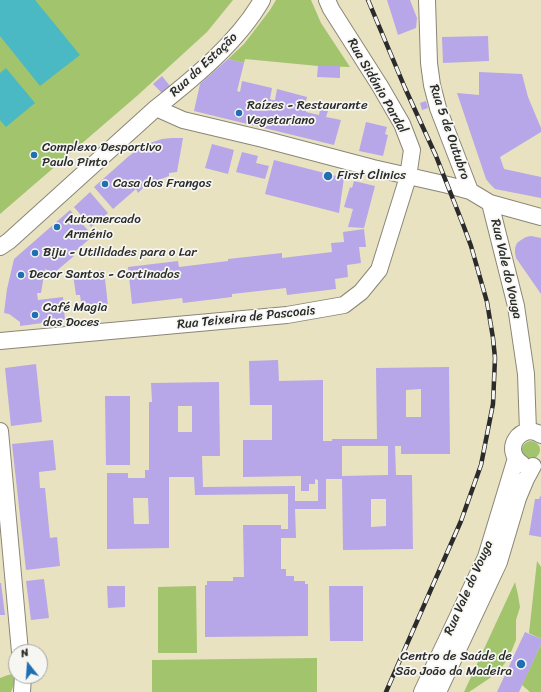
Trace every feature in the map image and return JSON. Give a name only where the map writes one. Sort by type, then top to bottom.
[{"type":"street","name":"Rua da Estação","points":[[5,244],[156,108],[194,77],[236,37],[262,0]]},
{"type":"street","name":"Rua Sidónio Pardal","points":[[327,0],[331,9],[380,86],[402,124],[412,150],[408,177]]},
{"type":"street","name":"Rua 5 de Outubro","points":[[427,0],[429,63],[432,85],[438,108],[470,191]]},
{"type":"street","points":[[156,108],[183,120],[408,177],[470,191],[490,203],[541,217]]},
{"type":"street","name":"Rua Teixeira de Pascoais","points":[[0,341],[287,315],[344,305],[361,292],[379,270],[408,177]]},
{"type":"street","name":"Rua Vale do Vouga","points":[[490,203],[516,306],[535,433],[523,433],[516,439],[513,448],[516,458],[523,465],[528,466],[537,464]]},
{"type":"street","points":[[0,262],[5,244]]},
{"type":"street","points":[[0,431],[19,644]]},
{"type":"street","name":"Rua Vale do Vouga","points":[[422,692],[486,557],[516,458]]},
{"type":"street","name":"Rua Vale do Vouga","points":[[438,692],[499,562],[518,498],[526,479],[537,464]]},
{"type":"green space","name":"Complexo Desportivo Paulo Pinto","points":[[0,0],[233,0],[207,32],[138,95],[0,214]]},
{"type":"green space","points":[[276,0],[311,0],[321,23],[350,67],[318,66],[245,59],[244,63],[228,59],[244,44]]},
{"type":"green space","points":[[527,441],[535,441],[540,446],[538,457],[535,459],[527,459],[522,454],[522,446]]},
{"type":"green space","points":[[537,561],[541,567],[541,639],[529,633]]},
{"type":"green space","points":[[515,582],[520,607],[516,620],[516,640],[509,657],[493,676],[469,692],[464,692]]},
{"type":"green space","points":[[196,586],[197,653],[158,653],[158,587]]},
{"type":"green space","points":[[541,644],[541,692],[530,692],[522,685]]},
{"type":"green space","points":[[317,658],[317,692],[152,692],[152,660]]},
{"type":"green space","points":[[8,675],[8,684],[14,684],[11,692],[0,692],[0,678]]},
{"type":"water","points":[[0,0],[35,0],[80,55],[40,86],[0,36]]},
{"type":"water","points":[[6,68],[35,103],[6,127],[0,120],[0,73]]},
{"type":"building","points":[[387,0],[410,0],[417,18],[416,28],[398,35]]},
{"type":"building","points":[[488,36],[489,61],[443,63],[442,37]]},
{"type":"building","points":[[228,59],[244,63],[237,91],[240,92],[242,81],[272,88],[270,99],[272,100],[275,100],[277,89],[307,97],[304,108],[307,108],[306,112],[319,115],[320,110],[328,111],[326,117],[341,120],[334,145],[194,111],[200,84]]},
{"type":"building","points":[[318,66],[340,66],[340,78],[317,77]]},
{"type":"building","points":[[479,72],[522,74],[528,97],[541,128],[541,132],[500,157],[504,169],[541,177],[541,198],[495,189],[486,179],[457,93],[479,95]]},
{"type":"building","points":[[162,76],[170,86],[162,93],[153,84]]},
{"type":"building","points":[[426,101],[428,108],[422,110],[420,103]]},
{"type":"building","points":[[366,122],[387,127],[385,134],[388,135],[383,156],[359,151]]},
{"type":"building","points":[[183,138],[177,172],[169,173],[169,176],[153,182],[151,180],[138,193],[136,189],[113,209],[94,187],[129,156],[144,145],[162,139]]},
{"type":"building","points":[[212,144],[234,150],[228,174],[205,168]]},
{"type":"building","points":[[242,152],[258,156],[256,163],[269,166],[265,179],[236,172]]},
{"type":"building","points":[[274,160],[344,178],[339,213],[265,194]]},
{"type":"building","points":[[354,181],[375,186],[364,228],[348,227],[353,209],[344,207],[350,187],[352,188]]},
{"type":"building","points":[[90,192],[108,213],[91,227],[74,207]]},
{"type":"building","points":[[70,210],[93,236],[72,254],[74,256],[54,273],[45,269],[41,293],[37,293],[38,300],[63,297],[65,320],[20,326],[20,322],[9,314],[4,313],[7,289],[14,259]]},
{"type":"building","points":[[364,229],[366,247],[359,247],[361,263],[347,265],[348,277],[335,279],[336,289],[287,295],[286,288],[232,294],[232,297],[183,303],[182,298],[132,304],[128,267],[178,261],[179,267],[228,261],[228,259],[282,253],[282,258],[332,252],[331,243],[344,242],[343,232]]},
{"type":"building","points":[[531,236],[541,238],[541,294],[516,258],[515,253],[517,243],[526,237]]},
{"type":"building","points":[[104,270],[108,306],[82,309],[80,295],[76,295],[73,274]]},
{"type":"building","points":[[278,360],[279,381],[323,380],[323,441],[332,441],[332,439],[377,439],[376,368],[449,367],[450,454],[401,454],[401,446],[395,446],[396,475],[412,475],[413,549],[343,550],[342,479],[326,479],[326,509],[295,509],[296,538],[281,538],[281,569],[286,569],[286,576],[294,576],[294,581],[305,581],[305,584],[308,584],[308,636],[205,637],[205,585],[207,585],[207,581],[233,581],[233,577],[244,577],[243,525],[281,525],[281,529],[288,529],[288,494],[195,495],[194,477],[169,477],[169,548],[107,549],[107,473],[128,473],[128,478],[145,478],[145,470],[149,470],[149,402],[152,402],[151,383],[219,382],[220,456],[202,456],[203,487],[295,486],[295,501],[318,501],[318,480],[315,479],[315,484],[309,484],[309,491],[301,491],[301,476],[243,477],[243,440],[272,440],[272,405],[250,405],[249,361]],"holes":[[[421,389],[421,417],[406,417],[406,390]],[[178,406],[192,406],[192,432],[178,432]],[[342,446],[388,446],[388,475],[342,476]],[[133,498],[148,498],[149,524],[134,524]],[[371,499],[386,499],[386,526],[371,527]]]},
{"type":"building","points":[[36,364],[42,422],[11,426],[5,368]]},
{"type":"building","points":[[105,396],[130,396],[130,465],[106,465]]},
{"type":"building","points":[[53,440],[56,470],[39,472],[40,488],[45,488],[50,538],[57,537],[60,566],[26,570],[12,444]]},
{"type":"building","points":[[541,495],[541,537],[529,535],[535,499],[539,499]]},
{"type":"building","points":[[44,579],[49,618],[31,620],[26,581]]},
{"type":"building","points":[[1,583],[5,615],[0,615]]},
{"type":"building","points":[[107,586],[125,586],[125,607],[108,608]]},
{"type":"building","points":[[329,586],[363,586],[363,641],[330,641]]},
{"type":"building","name":"Centro de Saúde de São João da Madeira","points":[[525,632],[541,639],[541,644],[519,692],[497,692]]},
{"type":"railway","points":[[368,0],[405,88],[436,156],[471,246],[487,302],[495,358],[493,404],[481,465],[461,521],[386,692]]},
{"type":"place","name":"Raízes - Restaurante Vegetariano","points":[[239,113]]},
{"type":"place","name":"Complexo Desportivo Paulo Pinto","points":[[34,155]]},
{"type":"place","name":"First Clinics","points":[[328,176]]},
{"type":"place","name":"Casa dos Frangos","points":[[105,184]]},
{"type":"place","name":"Automercado Arménio","points":[[57,227]]},
{"type":"place","name":"Biju - Utilidades para o Lar","points":[[35,253]]},
{"type":"place","name":"Decor Santos - Cortinados","points":[[21,275]]},
{"type":"place","name":"Café Magia dos Doces","points":[[35,315]]},
{"type":"place","name":"Centro de Saúde de São João da Madeira","points":[[521,664]]}]
